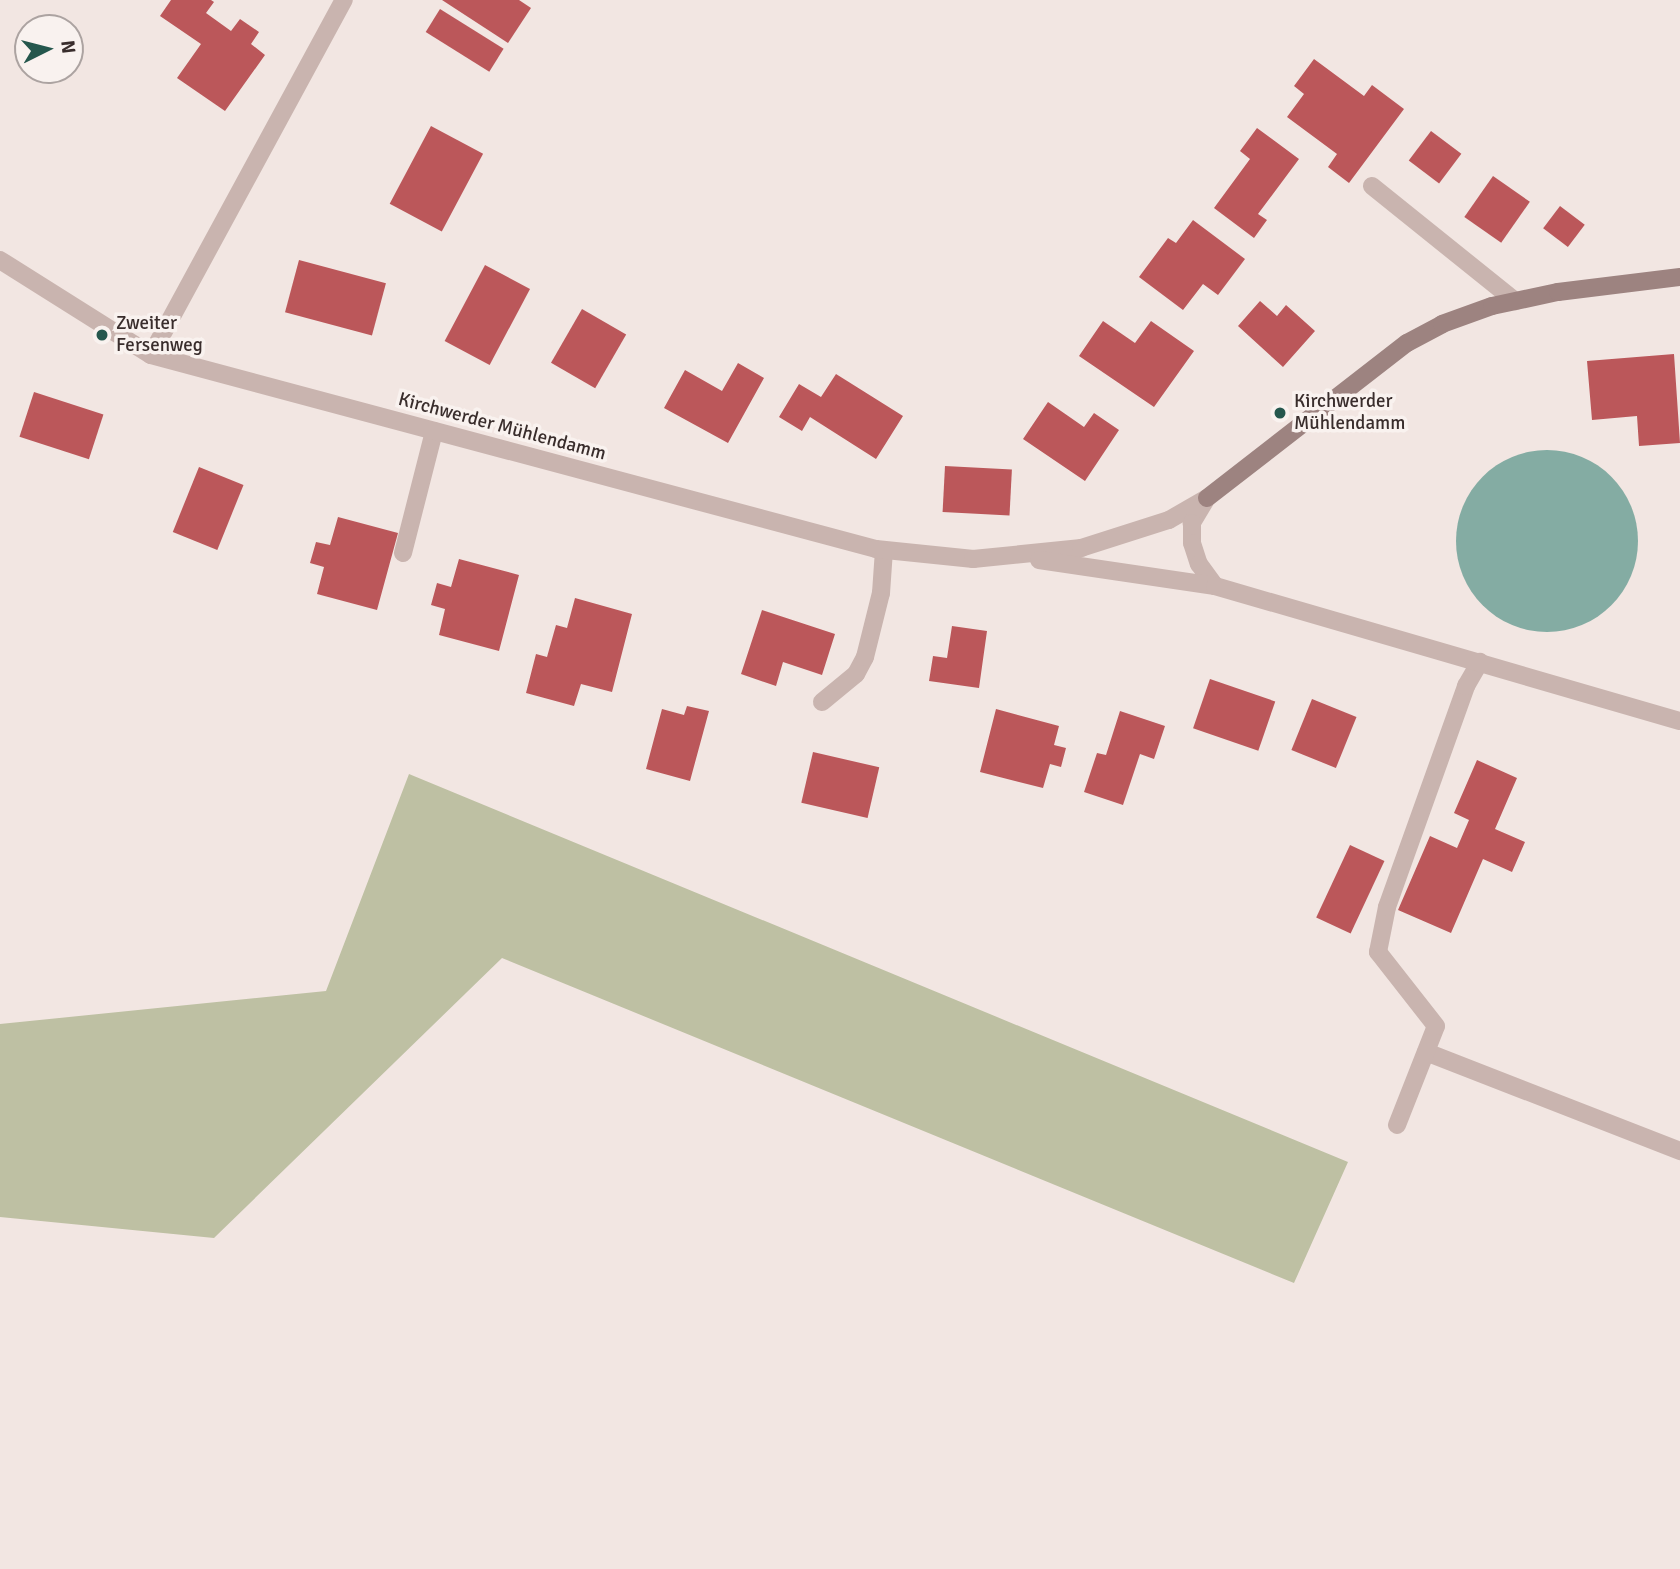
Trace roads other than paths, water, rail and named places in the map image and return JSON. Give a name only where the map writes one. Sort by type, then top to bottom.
[{"type":"street","points":[[151,355],[344,0]]},
{"type":"street","points":[[1372,186],[1515,301]]},
{"type":"street","name":"Kirchwerder Mühlendamm","points":[[0,260],[151,355],[884,550],[973,559],[1018,557],[1123,538],[1207,498]]},
{"type":"street","points":[[1215,586],[1194,555],[1191,534],[1196,513],[1207,498],[1407,343],[1442,324],[1515,301],[1680,277]]},
{"type":"street","points":[[403,553],[434,430]]},
{"type":"street","points":[[822,702],[856,674],[865,657],[881,593],[884,550]]},
{"type":"street","name":"Kirchwerder Mühlendamm","points":[[1018,557],[1215,586],[1680,721]]},
{"type":"street","points":[[1397,1125],[1436,1026],[1378,951],[1387,907],[1466,686],[1480,662]]},
{"type":"street","points":[[1426,1052],[1680,1150]]},
{"type":"water","points":[[1547,450],[1582,457],[1611,477],[1631,506],[1638,541],[1631,576],[1611,605],[1582,625],[1547,632],[1512,625],[1483,605],[1463,576],[1456,541],[1463,506],[1483,477],[1512,457]]},
{"type":"place","name":"Zweiter Fersenweg","points":[[102,335]]},
{"type":"place","name":"Kirchwerder Mühlendamm","points":[[1280,413]]}]
